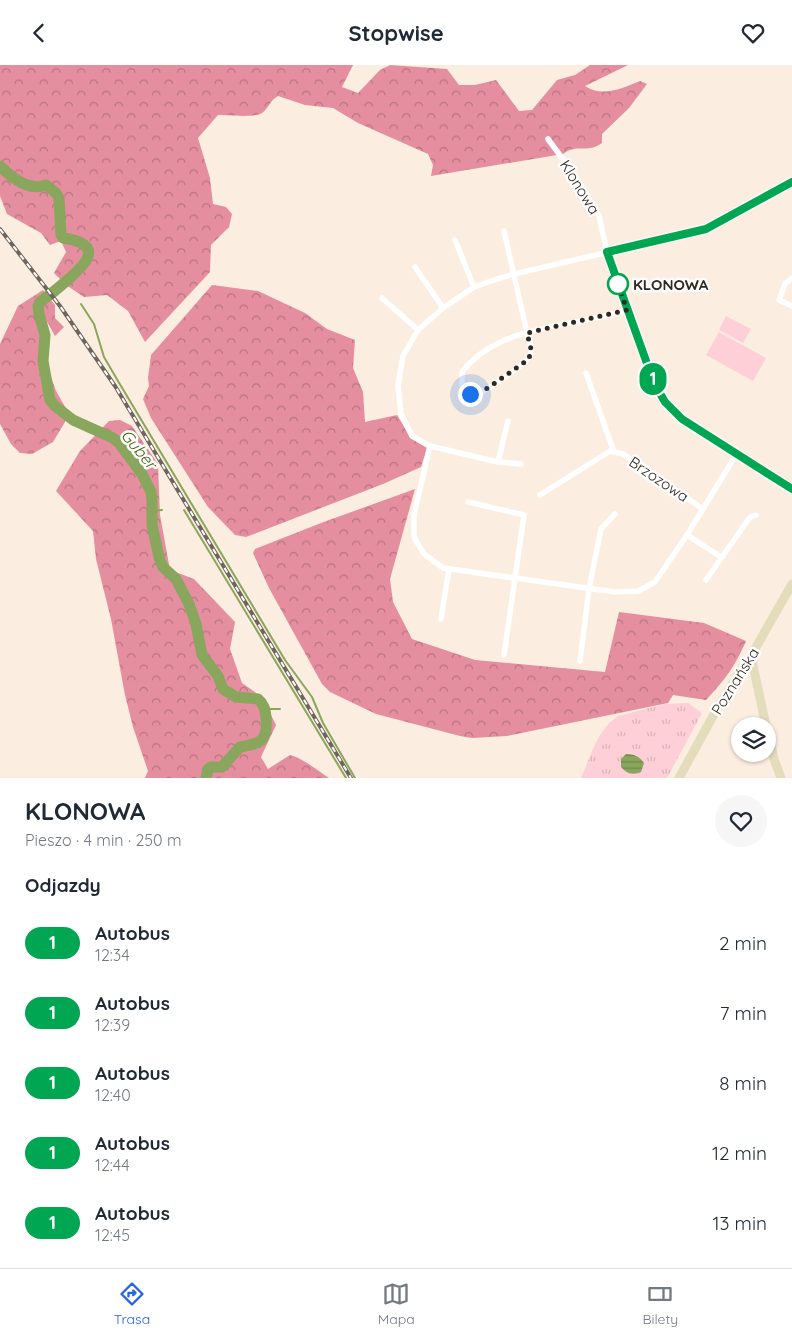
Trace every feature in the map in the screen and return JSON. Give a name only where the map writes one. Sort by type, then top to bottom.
[{"type":"street","name":"Klonowa","points":[[548,139],[573,173],[599,216],[607,252],[627,310],[654,383],[665,402],[682,419],[792,489]]},
{"type":"street","points":[[521,464],[498,462],[430,446],[412,436],[401,414],[398,386],[403,356],[418,330],[443,308],[474,287],[514,274],[706,229],[792,182]]},
{"type":"street","points":[[504,231],[527,333],[531,349],[531,354],[529,359],[522,365],[481,392],[470,394],[462,386],[462,373],[473,359],[489,349],[527,333],[627,310]]},
{"type":"street","points":[[455,240],[474,287]]},
{"type":"street","points":[[415,267],[443,308]]},
{"type":"street","points":[[792,278],[785,284],[779,300],[792,306]]},
{"type":"street","points":[[382,298],[418,330]]},
{"type":"street","name":"Brzozowa","points":[[586,373],[614,452]]},
{"type":"street","points":[[498,462],[508,421]]},
{"type":"street","points":[[430,446],[414,515],[414,537],[424,555],[443,568],[615,592],[638,591],[655,581],[687,535],[737,453]]},
{"type":"street","name":"Brzozowa","points":[[540,495],[610,451],[623,454],[703,509]]},
{"type":"street","points":[[468,502],[524,515],[504,655]]},
{"type":"street","points":[[580,661],[601,529],[615,514]]},
{"type":"street","points":[[706,580],[720,557],[750,517],[756,515]]},
{"type":"street","points":[[687,535],[720,557]]},
{"type":"street","points":[[441,619],[449,569]]},
{"type":"street","name":"Poznańska","points":[[679,778],[740,671],[752,656],[792,584]]},
{"type":"street","points":[[752,656],[764,717]]},
{"type":"street","points":[[775,762],[781,778]]},
{"type":"green space","points":[[0,65],[353,65],[342,87],[358,93],[380,70],[390,65],[447,69],[459,85],[475,85],[496,80],[519,111],[532,110],[557,80],[575,75],[590,65],[628,65],[585,86],[592,90],[612,91],[640,81],[647,84],[629,108],[602,134],[602,143],[596,146],[573,149],[563,154],[431,176],[433,165],[428,154],[358,123],[333,108],[305,105],[278,96],[258,115],[218,115],[198,138],[210,178],[213,204],[226,207],[232,214],[229,227],[211,245],[210,272],[145,342],[128,311],[107,295],[84,297],[66,285],[54,273],[66,252],[61,241],[50,245],[41,233],[7,214],[0,196]]},
{"type":"green space","points":[[212,285],[258,291],[305,313],[327,329],[355,340],[353,368],[363,392],[365,422],[397,415],[411,438],[427,448],[421,467],[383,484],[246,537],[235,535],[208,507],[151,418],[143,399],[149,386],[148,378],[151,355]]},
{"type":"green space","points":[[43,290],[55,305],[55,318],[64,327],[55,336],[46,320],[44,357],[56,391],[67,410],[65,422],[53,442],[32,454],[20,453],[11,444],[0,424],[0,344],[18,306]]},
{"type":"green space","points":[[726,316],[751,329],[743,343],[719,330]]},
{"type":"green space","points":[[719,332],[766,358],[753,381],[706,355]]},
{"type":"green space","points":[[120,420],[132,426],[158,464],[160,515],[170,570],[194,579],[235,622],[230,649],[242,683],[262,697],[276,725],[261,757],[268,769],[290,755],[306,762],[329,778],[145,778],[148,771],[133,727],[125,695],[111,619],[96,559],[93,531],[56,491],[80,451],[109,421]]},
{"type":"green space","points":[[415,489],[390,579],[393,602],[412,639],[475,660],[605,672],[619,612],[704,623],[746,641],[742,650],[719,686],[706,700],[673,695],[668,703],[507,736],[472,738],[460,736],[376,714],[330,692],[322,684],[269,588],[253,553],[255,549]]},
{"type":"green space","points":[[688,703],[702,713],[667,778],[581,778],[600,736],[618,716],[665,704]]},
{"type":"shaded area","points":[[626,754],[636,756],[644,763],[641,772],[630,773],[621,767],[621,759]]},
{"type":"waterway","name":"Guber","points":[[0,166],[9,175],[27,185],[33,187],[46,185],[56,193],[59,198],[61,235],[63,238],[71,239],[84,245],[88,252],[86,261],[81,267],[40,302],[38,306],[45,335],[43,361],[50,400],[73,420],[113,438],[119,443],[142,474],[151,492],[152,525],[160,561],[163,567],[176,579],[189,604],[196,624],[202,655],[218,676],[223,689],[236,697],[258,699],[264,707],[266,731],[262,739],[254,744],[240,747],[222,767],[211,767],[208,769],[206,778]]},
{"type":"waterway","points":[[81,304],[94,324],[104,357],[285,660],[312,697],[323,723],[355,778]]},
{"type":"waterway","points":[[151,511],[162,510]]},
{"type":"waterway","points":[[184,510],[346,778]]},
{"type":"waterway","points":[[265,709],[280,709]]},
{"type":"railway","points":[[0,229],[60,306],[115,386],[351,778]]},
{"type":"bus line","name":"1","points":[[792,182],[706,229],[607,252],[654,383],[665,402],[682,419],[792,489]]},
{"type":"place","name":"KLONOWA","points":[[618,284]]},
{"type":"route","points":[[470,394],[475,394],[488,388],[529,359],[531,349],[527,333],[627,310],[618,284]]}]
